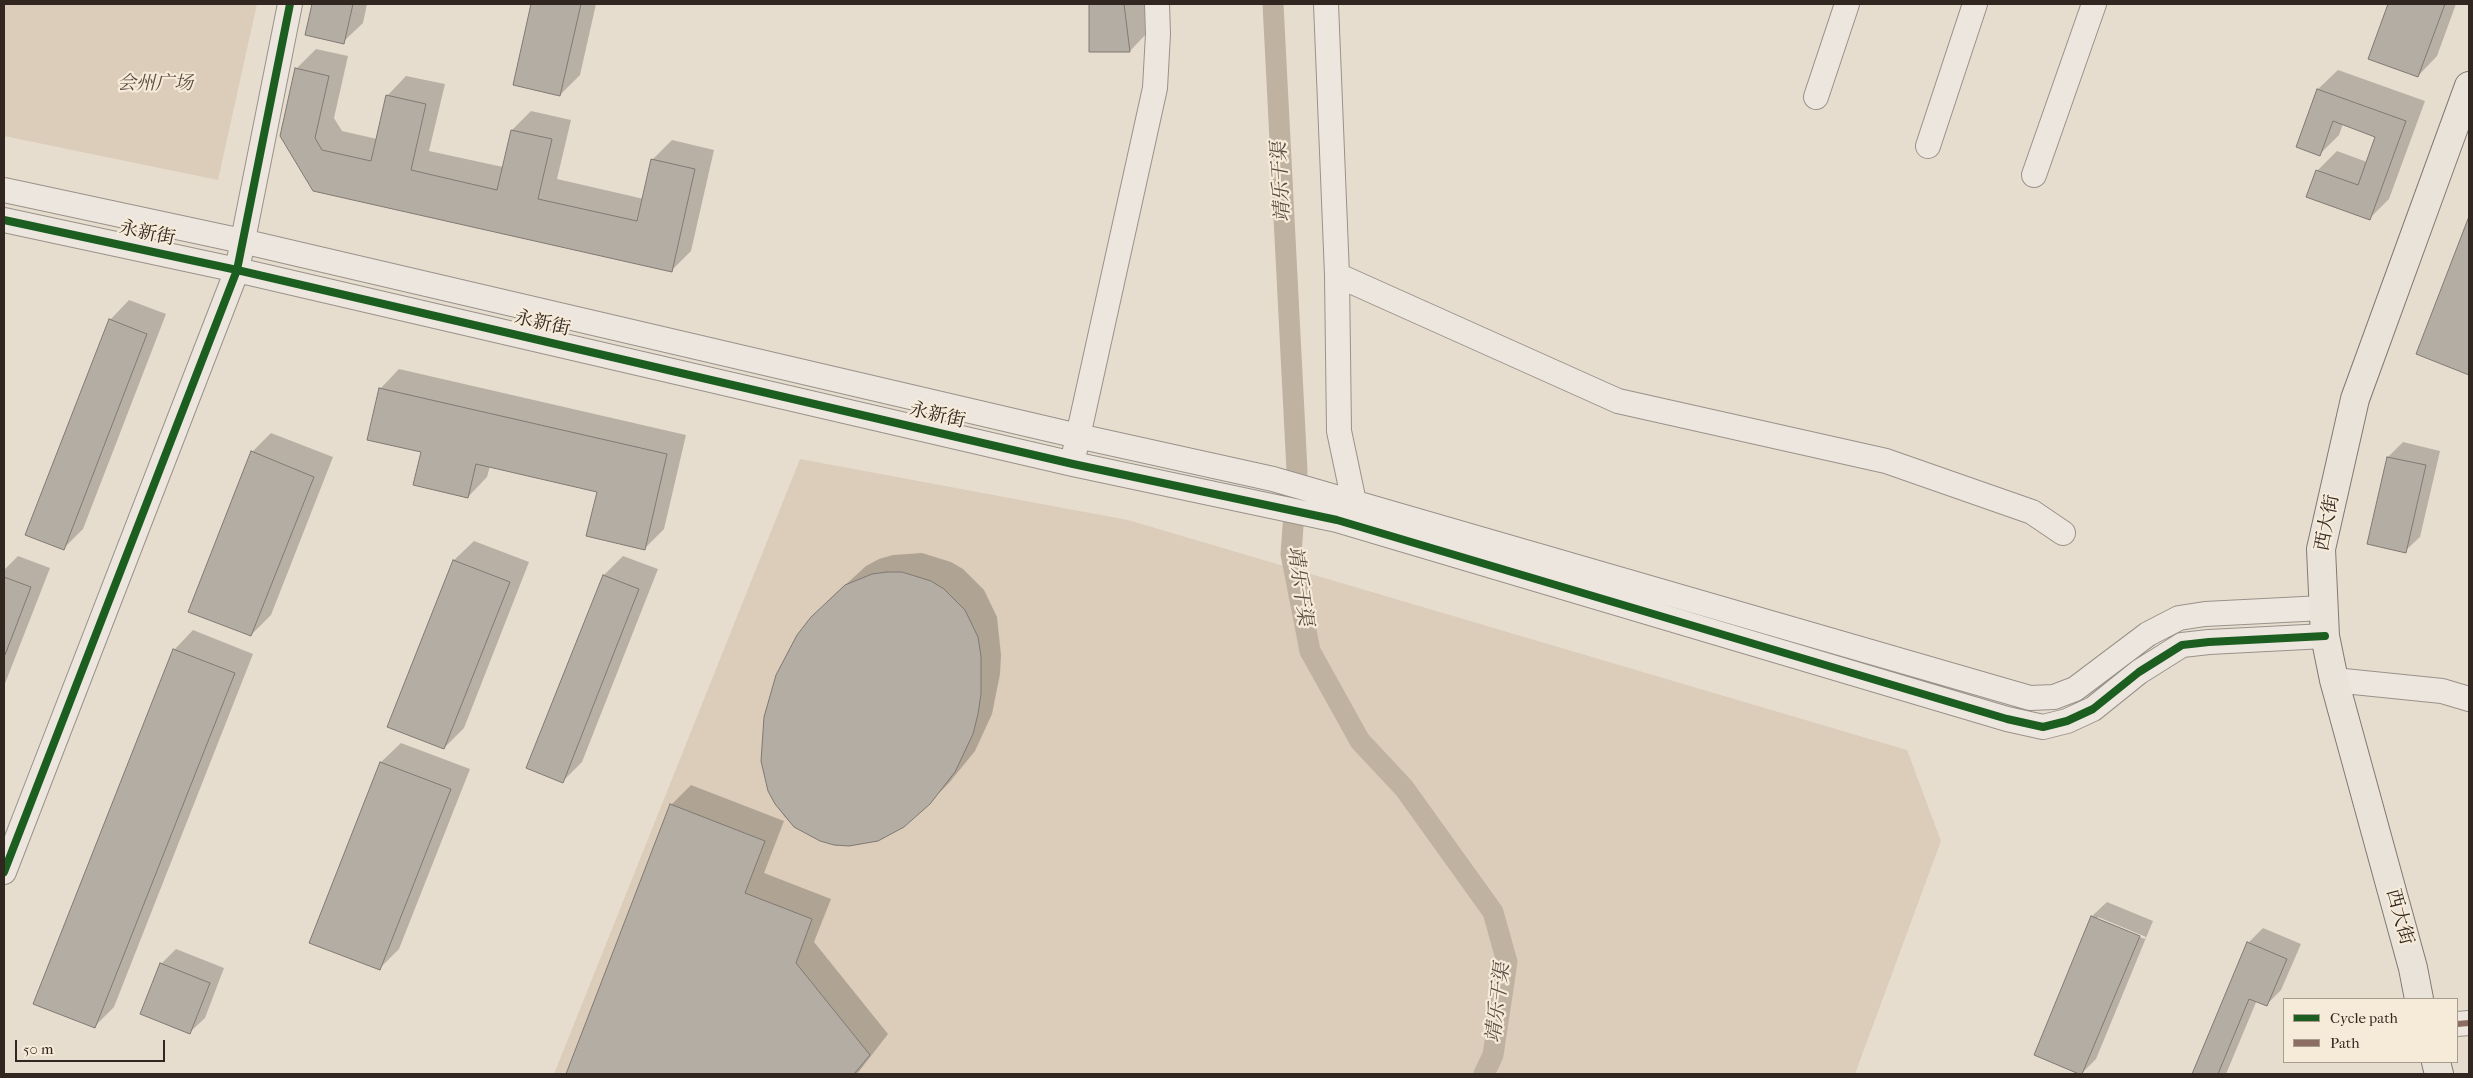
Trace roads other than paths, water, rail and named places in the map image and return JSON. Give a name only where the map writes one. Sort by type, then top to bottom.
[{"type":"main road","name":"西大街","points":[[2419,998],[2413,968],[2334,680],[2325,636],[2321,549],[2355,399],[2469,86]]},
{"type":"street","points":[[4,872],[237,270],[290,4]]},
{"type":"street","points":[[1073,464],[1155,88],[1158,34],[1157,4]]},
{"type":"street","points":[[1326,4],[1343,506]]},
{"type":"street","points":[[1816,97],[1847,4]]},
{"type":"street","points":[[1928,146],[1975,4]]},
{"type":"street","points":[[2034,175],[2094,4]]},
{"type":"street","name":"永新街","points":[[4,190],[242,241],[1078,436],[1273,479],[1343,506]]},
{"type":"street","name":"永新街","points":[[4,220],[237,270],[1073,464],[1262,503],[1343,506]]},
{"type":"street","points":[[1336,275],[1618,402],[1886,461],[2032,512],[2063,533]]},
{"type":"street","points":[[1343,506],[2030,698],[2054,697],[2074,689],[2148,634],[2178,618],[2205,614],[2323,608]]},
{"type":"street","points":[[1343,506],[2007,719],[2043,727],[2067,721],[2093,709],[2139,672],[2182,645],[2325,636]]},
{"type":"street","points":[[2334,680],[2442,691],[2469,699]]},
{"type":"waterway","name":"靖乐干渠","points":[[1273,4],[1297,471],[1291,554],[1310,651],[1360,741],[1404,788],[1493,912],[1507,962],[1493,1055],[1484,1074]]},
{"type":"park label","name":"会州广场","points":[[155,84]]}]
